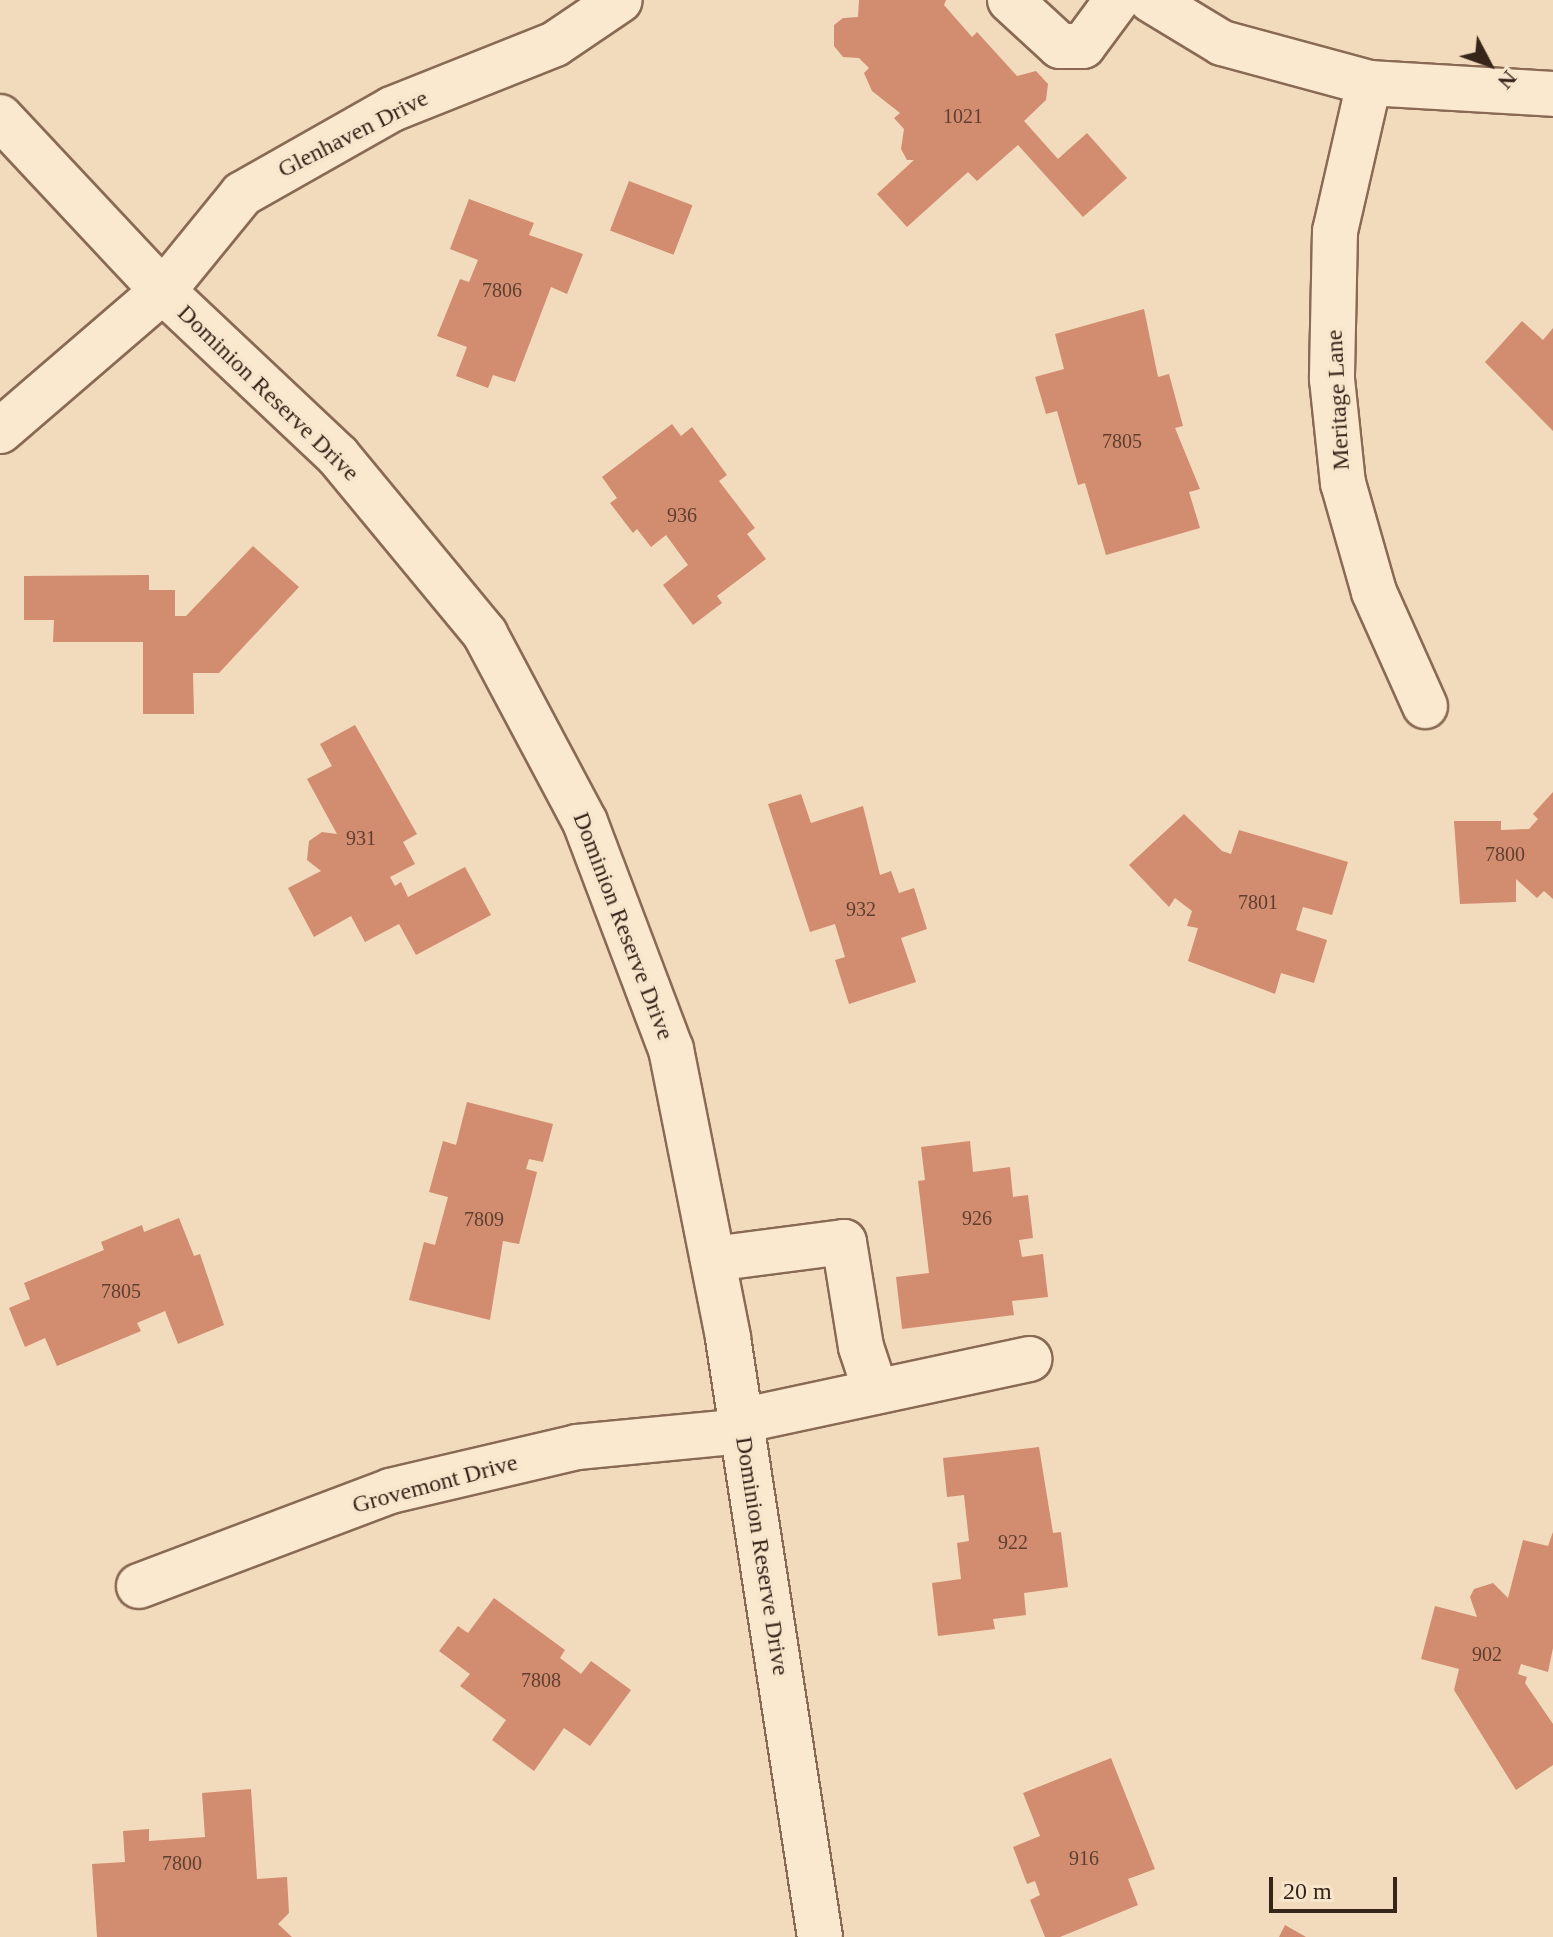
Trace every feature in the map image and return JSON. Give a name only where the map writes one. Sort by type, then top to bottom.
[{"type":"street","name":"Glenhaven Drive","points":[[0,431],[163,291],[242,194],[392,109],[555,44],[620,0]]},
{"type":"street","points":[[1010,0],[1060,46],[1083,46],[1117,0]]},
{"type":"street","points":[[1151,0],[1222,43],[1369,83],[1553,94]]},
{"type":"street","name":"Meritage Lane","points":[[1369,83],[1335,231],[1332,379],[1343,483],[1374,592],[1425,706]]},
{"type":"street","name":"Dominion Reserve Drive","points":[[0,117],[163,291],[338,456],[485,634],[585,822],[671,1049],[713,1259],[820,1937]]},
{"type":"street","points":[[713,1259],[844,1242],[861,1347],[876,1392]]},
{"type":"street","name":"Grovemont Drive","points":[[139,1586],[390,1491],[577,1447],[741,1426],[876,1392],[1029,1359]]},
{"type":"building","points":[[859,0],[946,0],[944,5],[972,37],[977,32],[1017,76],[1036,71],[1048,84],[1046,100],[1024,121],[1058,159],[1087,133],[1127,178],[1083,217],[1018,145],[977,181],[968,172],[907,227],[877,194],[914,160],[907,160],[901,149],[904,129],[894,118],[900,113],[872,91],[864,73],[869,68],[859,58],[843,57],[834,46],[834,25],[843,18],[858,17]]},
{"type":"building","points":[[629,181],[692,205],[673,255],[610,230]]},
{"type":"building","points":[[469,199],[534,223],[529,235],[583,254],[567,294],[551,287],[515,382],[493,375],[488,388],[456,376],[467,347],[437,336],[460,279],[469,282],[478,260],[450,249]]},
{"type":"building","points":[[1144,309],[1158,377],[1169,374],[1183,426],[1175,428],[1200,489],[1189,492],[1200,528],[1106,555],[1085,483],[1078,485],[1057,411],[1046,414],[1035,377],[1064,369],[1055,334]]},
{"type":"building","points":[[1522,321],[1543,340],[1553,328],[1553,431],[1485,362]]},
{"type":"building","points":[[672,424],[681,436],[692,427],[727,475],[719,481],[755,528],[747,534],[766,559],[717,596],[722,603],[693,625],[663,585],[688,565],[666,535],[651,547],[637,529],[633,533],[610,503],[617,498],[602,477]]},
{"type":"building","points":[[253,546],[299,587],[219,673],[193,673],[194,714],[143,714],[143,642],[53,642],[54,620],[24,620],[24,576],[149,575],[149,590],[175,590],[175,616],[186,616]]},
{"type":"building","points":[[355,725],[417,834],[403,842],[415,864],[390,877],[395,886],[401,882],[408,897],[465,867],[491,915],[416,955],[399,924],[365,942],[351,916],[314,937],[288,888],[321,871],[307,860],[309,841],[322,832],[337,834],[307,779],[332,766],[320,744]]},
{"type":"building","points":[[1553,792],[1553,899],[1544,891],[1537,898],[1516,879],[1516,902],[1460,904],[1454,821],[1501,821],[1501,830],[1529,829],[1538,819],[1533,814]]},
{"type":"building","points":[[801,794],[811,823],[863,806],[880,875],[891,871],[899,893],[914,888],[927,929],[901,938],[916,982],[849,1004],[835,960],[845,957],[835,924],[810,932],[768,804]]},
{"type":"building","points":[[1184,814],[1222,851],[1231,854],[1239,830],[1348,862],[1332,915],[1303,907],[1296,930],[1327,940],[1314,983],[1281,973],[1275,994],[1188,961],[1198,928],[1187,926],[1192,911],[1175,898],[1169,907],[1129,865]]},
{"type":"building","points":[[467,1102],[553,1124],[543,1162],[529,1159],[526,1169],[537,1172],[519,1244],[503,1241],[490,1320],[409,1300],[424,1242],[435,1245],[448,1197],[429,1192],[443,1141],[456,1145]]},
{"type":"building","points":[[970,1141],[973,1172],[1010,1167],[1013,1197],[1028,1195],[1033,1238],[1019,1240],[1022,1257],[1043,1254],[1048,1297],[1012,1301],[1014,1315],[902,1329],[896,1277],[929,1273],[918,1181],[925,1180],[921,1147]]},
{"type":"building","points":[[179,1218],[194,1256],[200,1254],[224,1325],[178,1344],[165,1311],[137,1323],[141,1331],[57,1366],[45,1338],[25,1347],[9,1308],[30,1299],[24,1283],[104,1250],[101,1242],[142,1225],[144,1232]]},
{"type":"building","points":[[1039,1447],[1053,1533],[1061,1532],[1068,1587],[1024,1593],[1026,1615],[993,1619],[995,1629],[938,1636],[932,1583],[961,1579],[957,1543],[969,1541],[964,1495],[947,1497],[943,1458]]},
{"type":"building","points":[[1553,1532],[1553,1648],[1548,1672],[1521,1664],[1518,1674],[1527,1677],[1525,1683],[1553,1724],[1553,1765],[1516,1790],[1454,1690],[1459,1669],[1421,1659],[1435,1606],[1477,1617],[1470,1597],[1474,1589],[1493,1583],[1508,1598],[1523,1540],[1548,1546]]},
{"type":"building","points":[[494,1598],[565,1650],[560,1658],[581,1674],[591,1661],[631,1690],[590,1746],[564,1728],[534,1771],[492,1740],[506,1720],[460,1686],[470,1674],[439,1651],[458,1626],[468,1633]]},
{"type":"building","points":[[1111,1758],[1155,1869],[1128,1879],[1138,1905],[1060,1937],[1045,1937],[1030,1900],[1040,1895],[1035,1881],[1027,1884],[1013,1847],[1040,1836],[1023,1793]]},
{"type":"building","points":[[251,1789],[257,1879],[287,1877],[289,1913],[278,1924],[292,1937],[97,1937],[92,1864],[125,1862],[123,1831],[149,1829],[149,1841],[205,1837],[202,1793]]},
{"type":"building","points":[[1285,1925],[1306,1937],[1279,1937]]}]
